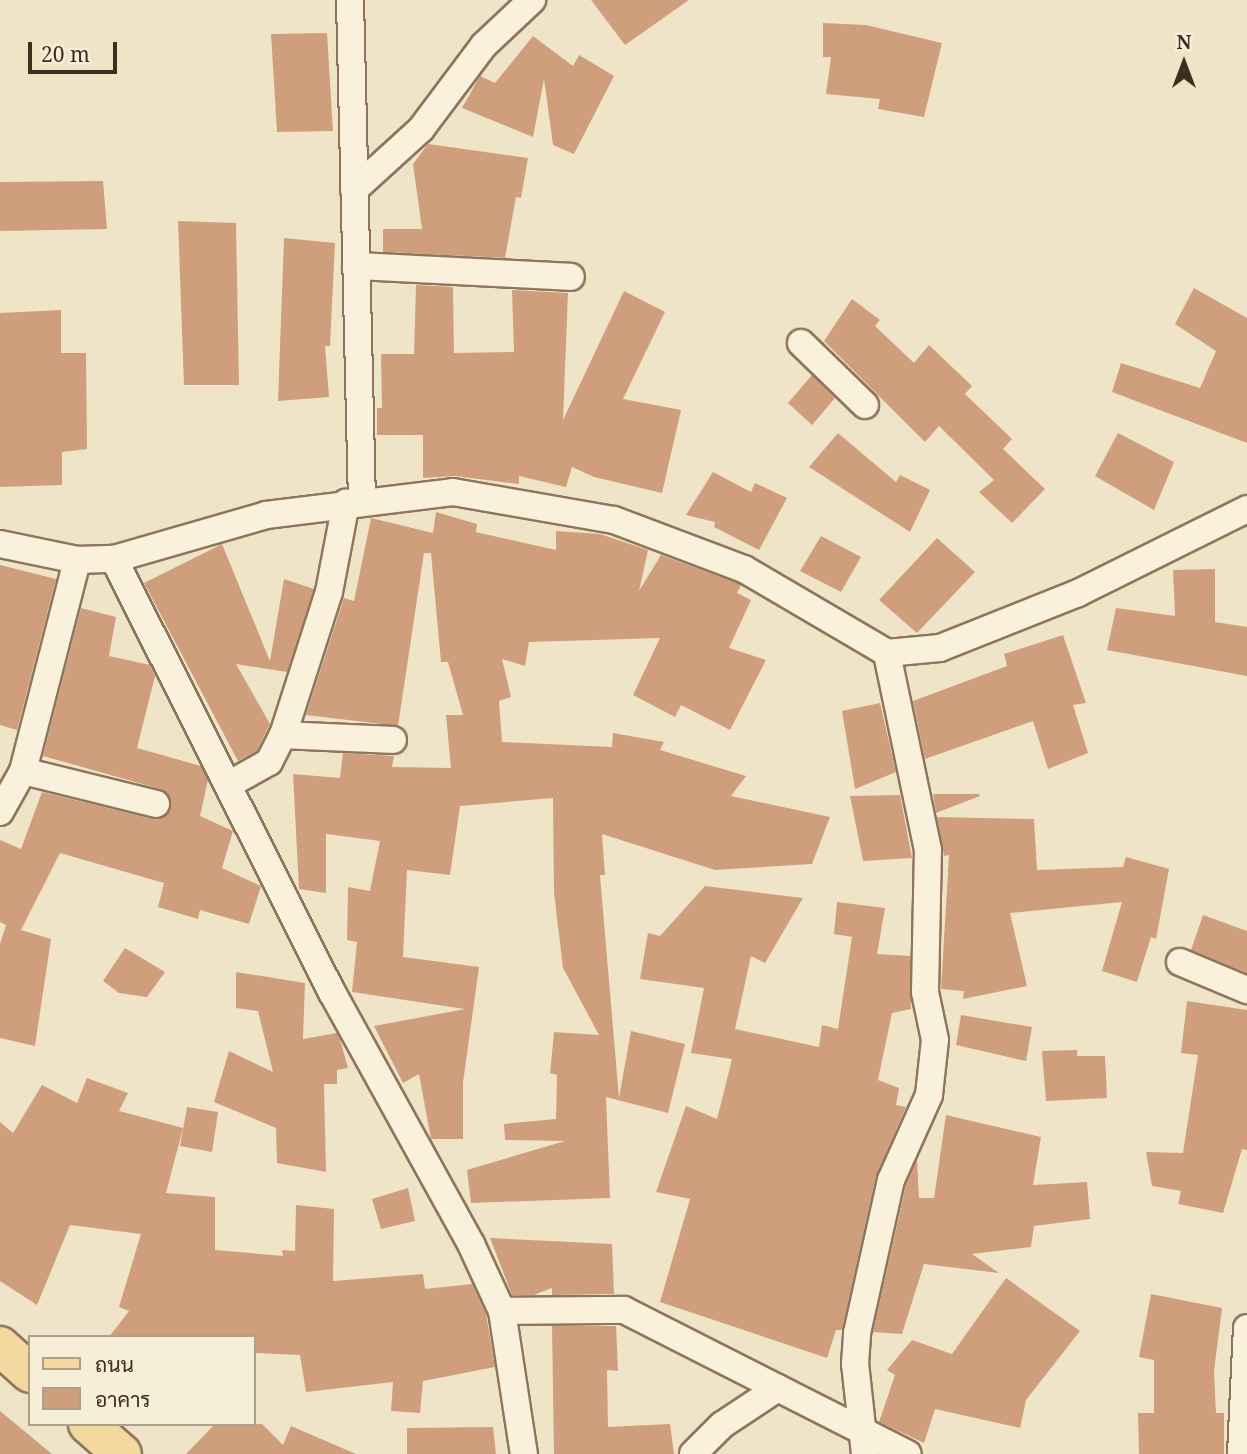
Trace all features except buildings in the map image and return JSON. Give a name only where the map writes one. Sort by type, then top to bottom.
[{"type":"main road","points":[[0,1346],[28,1371]]},
{"type":"main road","points":[[90,1426],[122,1454]]},
{"type":"street","points":[[228,785],[269,762],[283,735],[329,592],[354,501],[356,266],[350,0]]},
{"type":"street","points":[[354,190],[421,129],[484,45],[532,0]]},
{"type":"street","points":[[356,266],[571,277]]},
{"type":"street","points":[[801,343],[864,405]]},
{"type":"street","points":[[0,544],[77,560],[114,559],[266,515],[354,501],[453,492],[614,520],[744,569],[887,653],[940,648],[1065,598],[1247,509]]},
{"type":"street","points":[[114,559],[334,994],[471,1244],[502,1311],[524,1454]]},
{"type":"street","points":[[0,812],[23,771],[77,560]]},
{"type":"street","points":[[865,1443],[855,1364],[868,1273],[891,1180],[929,1095],[935,1040],[925,992],[928,850],[887,653]]},
{"type":"street","points":[[283,735],[393,740]]},
{"type":"street","points":[[23,771],[156,804]]},
{"type":"street","points":[[1180,962],[1247,990]]},
{"type":"street","points":[[502,1311],[624,1310],[778,1388],[865,1443],[908,1454]]},
{"type":"street","points":[[1241,1454],[1247,1328]]},
{"type":"street","points":[[693,1454],[722,1424],[778,1388]]}]
